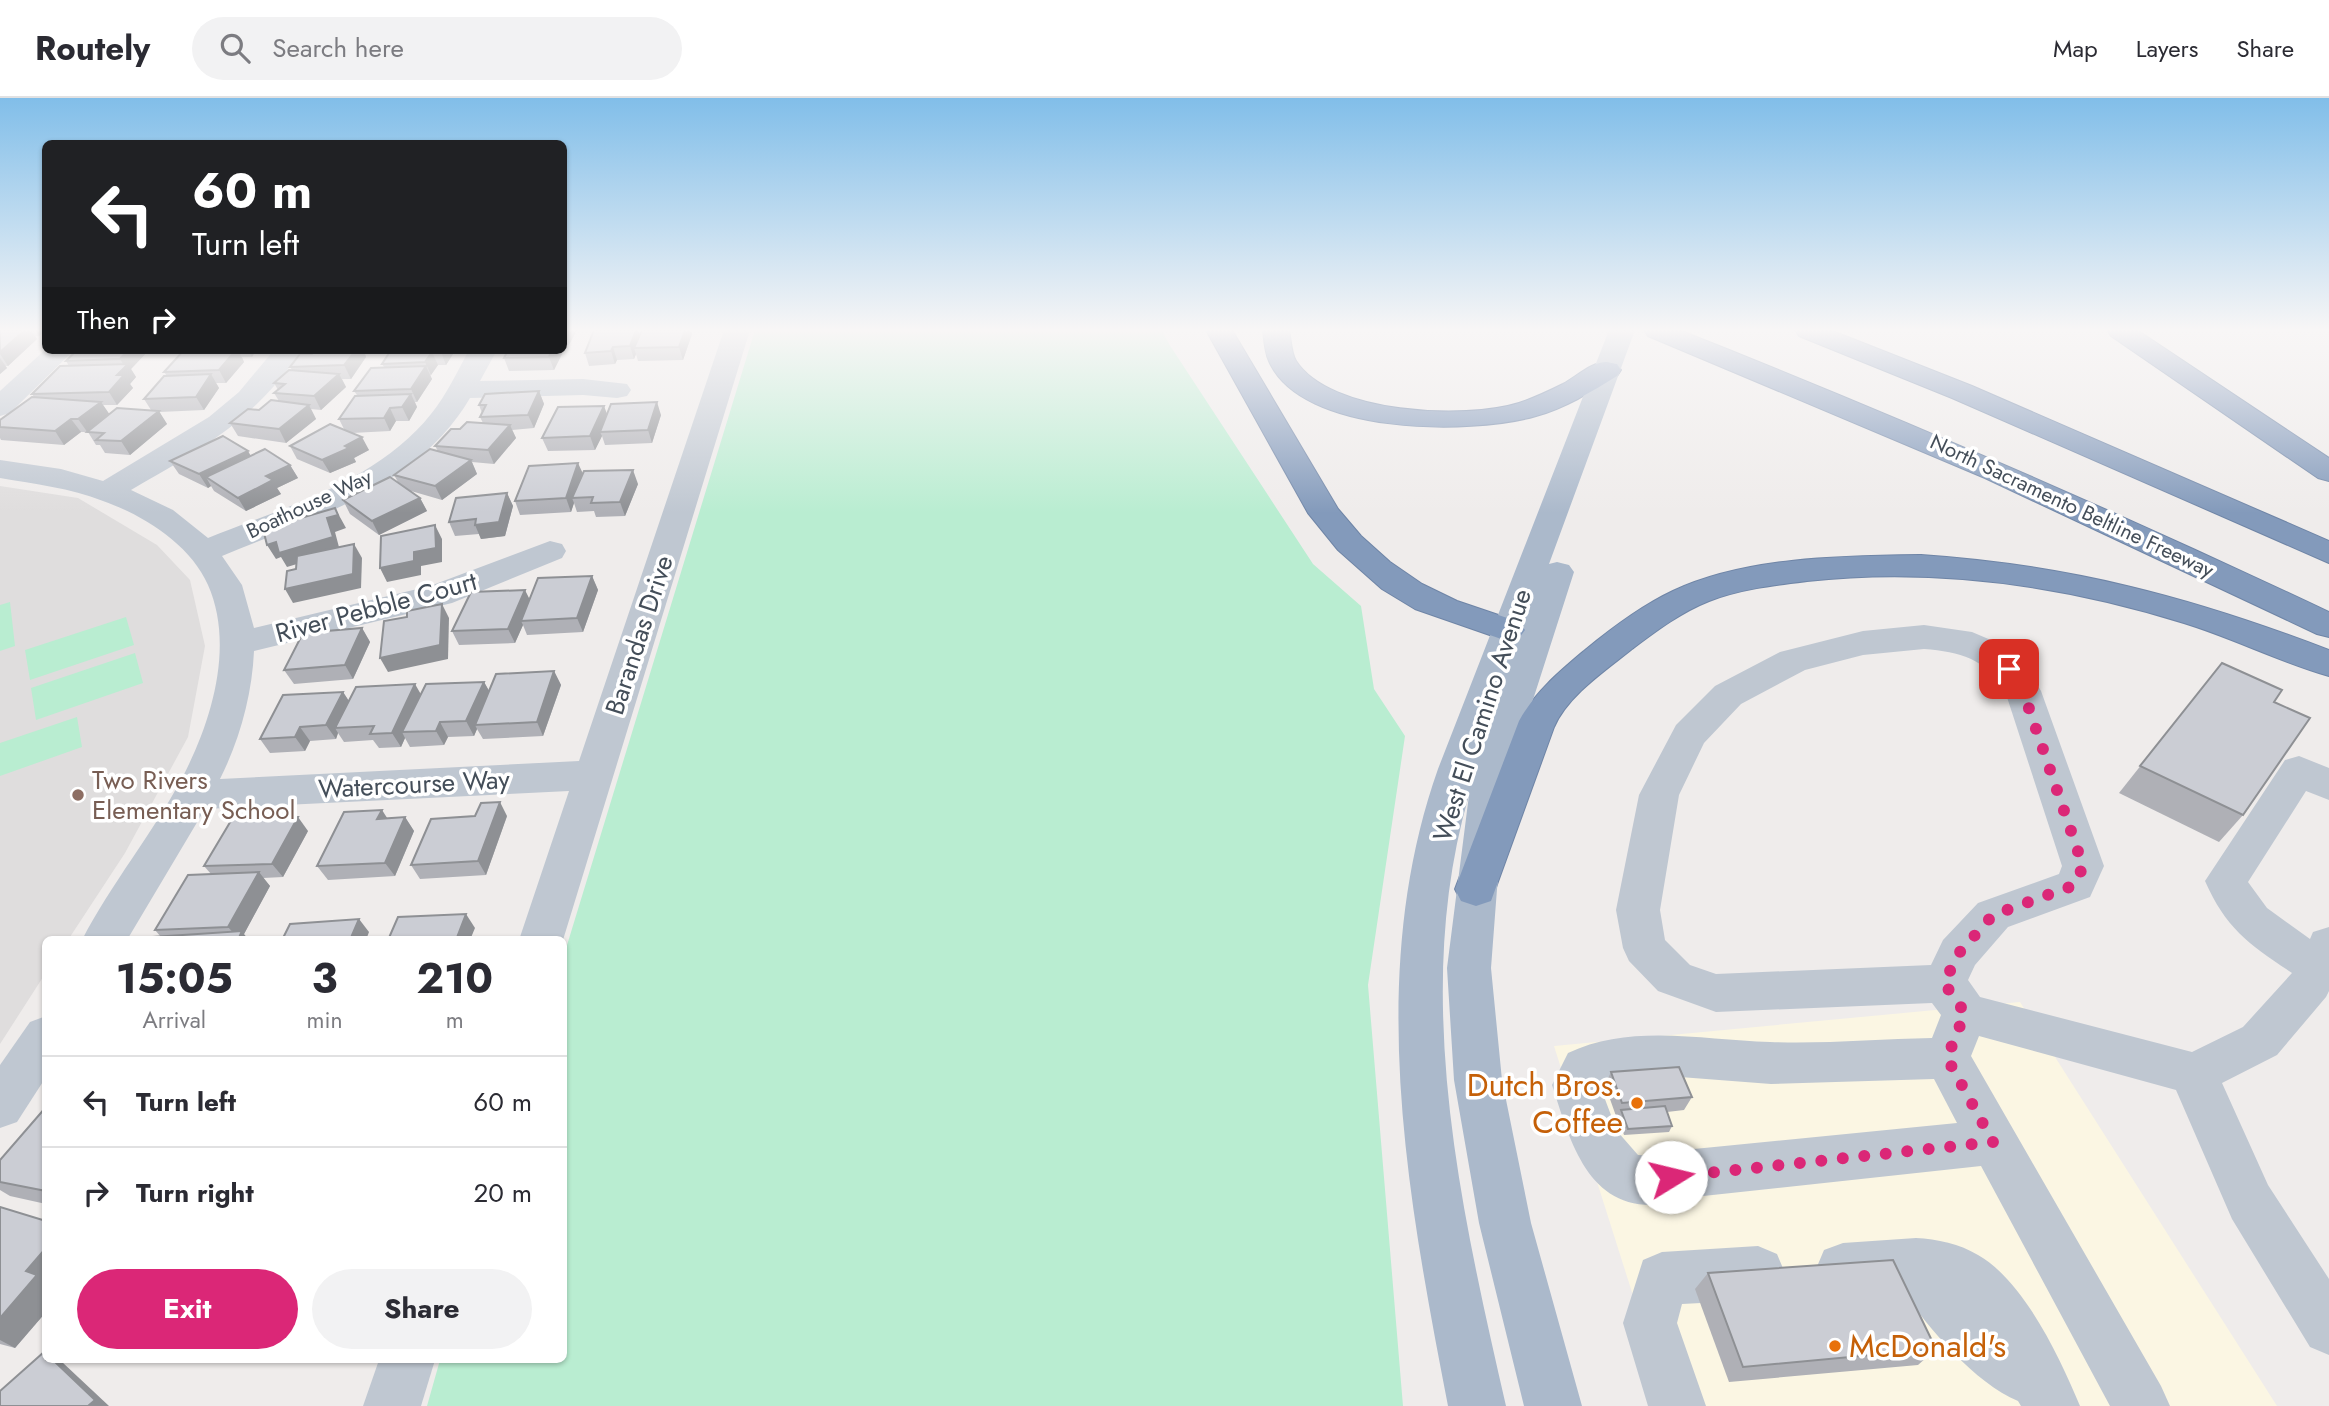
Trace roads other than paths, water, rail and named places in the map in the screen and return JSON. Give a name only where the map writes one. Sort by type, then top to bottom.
[{"type":"highway","points":[[1254,391],[1324,513],[1346,540],[1374,567],[1414,594],[1445,609],[1520,633]]},
{"type":"highway","points":[[1315,391],[1347,405],[1404,416],[1474,419],[1515,413],[1560,398],[1569,391]]},
{"type":"highway","name":"North Sacramento Beltline Freeway","points":[[1807,391],[2040,489],[2329,626]]},
{"type":"highway","points":[[1958,391],[2329,553]]},
{"type":"highway","points":[[2210,391],[2329,472]]},
{"type":"highway","points":[[1476,889],[1541,715],[1574,679],[1617,643],[1686,598],[1726,586],[1805,570],[1868,565],[1970,569],[2038,578],[2155,603],[2228,625],[2329,664]]},
{"type":"main road","name":"West El Camino Avenue","points":[[1477,1406],[1449,1272],[1427,1127],[1423,1032],[1424,954],[1430,886],[1444,813],[1520,633],[1611,391]]},
{"type":"main road","name":"West El Camino Avenue","points":[[1520,633],[1493,765],[1476,889],[1469,968],[1478,1080],[1505,1223],[1553,1406]]},
{"type":"street","points":[[0,407],[17,391]]},
{"type":"street","points":[[108,490],[205,434],[233,414],[256,391]]},
{"type":"street","name":"Boathouse Way","points":[[204,551],[331,498],[369,479],[421,442],[437,426],[459,391]]},
{"type":"street","name":"Barandas Drive","points":[[542,936],[717,391]]},
{"type":"street","points":[[0,469],[64,478],[108,490],[158,512],[181,528],[204,551],[221,575],[233,604],[238,643],[231,700],[214,751],[191,795],[106,936]]},
{"type":"street","name":"River Pebble Court","points":[[238,643],[440,595],[550,551]]},
{"type":"street","points":[[2141,1406],[1947,1058],[1954,998],[1959,953],[1993,915],[2075,885],[2083,866],[2023,691],[2009,669],[1992,654],[1960,640],[1912,638],[1863,643],[1793,661],[1728,695],[1689,735],[1660,795],[1638,910],[1645,948],[1674,978],[1716,993],[1774,992],[1954,998],[2193,1073],[2230,1058],[2260,1041],[2321,972],[2248,920],[2233,901],[2226,881],[2299,770],[2329,785]]},
{"type":"street","name":"Watercourse Way","points":[[191,795],[594,775]]},
{"type":"street","points":[[0,1106],[40,1054]]},
{"type":"street","points":[[1947,1058],[1772,1063],[1681,1056],[1601,1060],[1586,1068],[1576,1085],[1601,1154],[1617,1172],[1649,1181],[1694,1173],[1993,1142]]},
{"type":"street","points":[[2193,1073],[2250,1202],[2329,1328]]},
{"type":"street","points":[[1677,1406],[1650,1323],[1662,1279],[1917,1265],[1931,1286],[2002,1359],[2046,1396]]},
{"type":"street","points":[[392,1406],[406,1363]]},
{"type":"place","name":"Two Rivers Elementary School","points":[[78,795]]},
{"type":"place","name":"Dutch Bros. Coffee","points":[[1637,1103]]},
{"type":"place","name":"McDonald's","points":[[1835,1346]]}]
